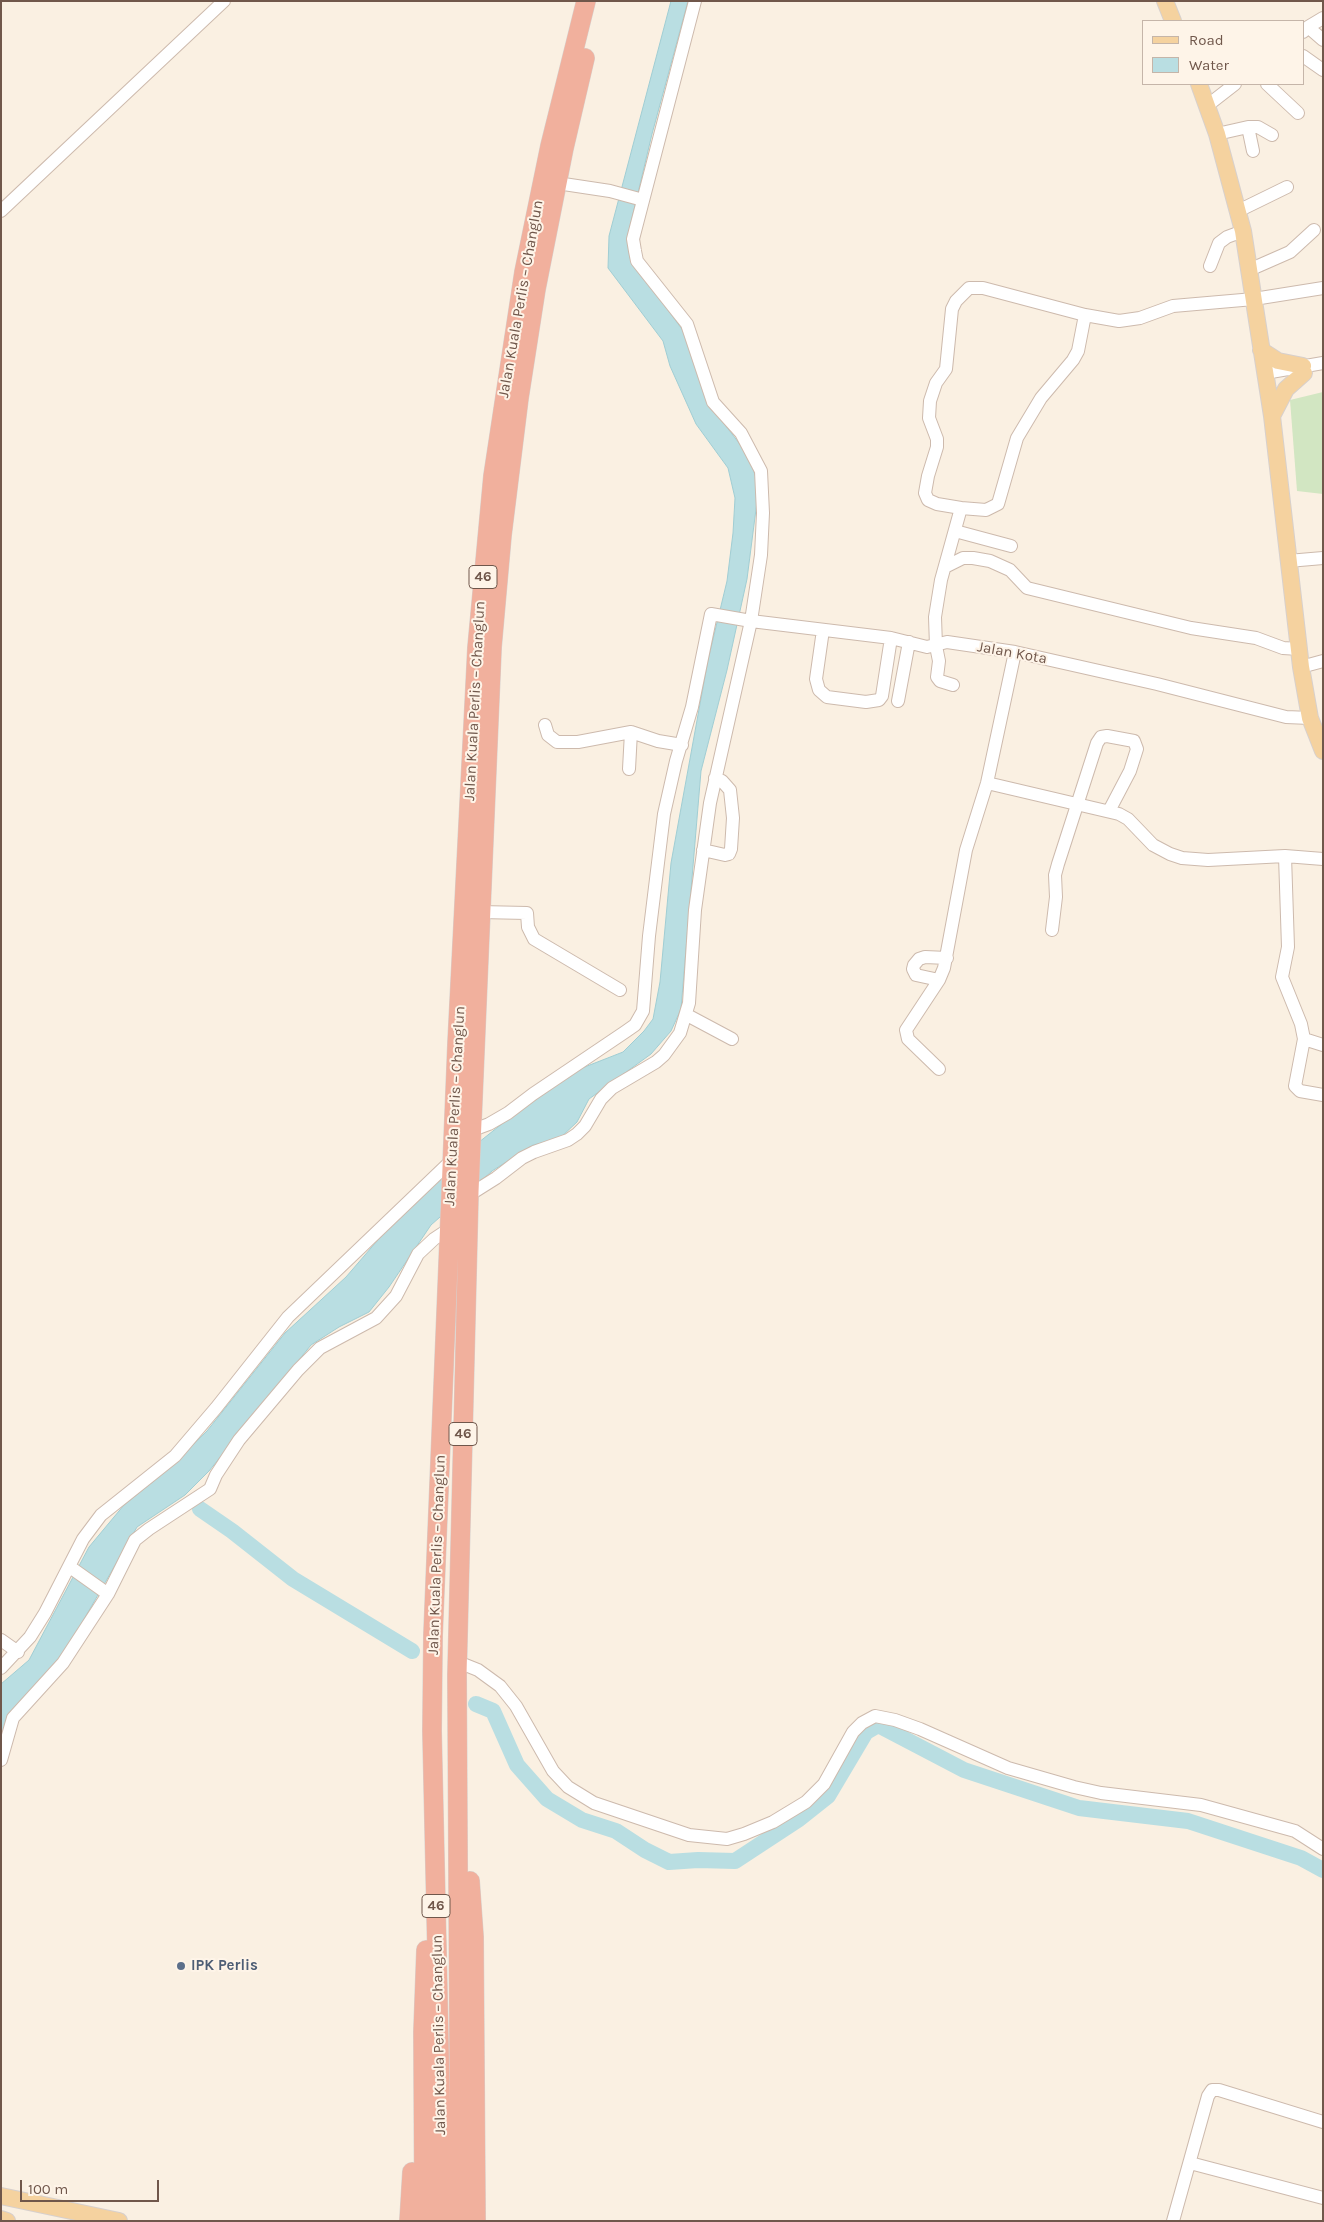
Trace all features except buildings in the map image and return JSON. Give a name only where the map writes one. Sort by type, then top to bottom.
[{"type":"highway","points":[[550,146],[562,56],[576,1]]},
{"type":"highway","name":"Jalan Kuala Perlis – Changlun","points":[[460,2221],[451,2144],[432,1741],[433,1661],[452,1161],[476,657],[484,564],[504,392],[524,272],[550,146],[586,1]]},
{"type":"highway","name":"Jalan Kuala Perlis – Changlun","points":[[443,2221],[451,2144],[458,1685],[470,1194],[492,647],[500,552],[528,338],[557,183],[600,1]]},
{"type":"highway","points":[[458,1685],[474,1937],[476,2221]]},
{"type":"highway","points":[[424,2221],[423,2032],[432,1741]]},
{"type":"highway","points":[[409,2221],[423,2032]]},
{"type":"main road","points":[[1165,1],[1173,20]]},
{"type":"main road","points":[[1199,85],[1217,134],[1243,232],[1272,416],[1301,666],[1310,718],[1323,750]]},
{"type":"main road","points":[[1261,350],[1278,361],[1304,370],[1286,389],[1272,416]]},
{"type":"main road","points":[[1,2196],[119,2221]]},
{"type":"main road","points":[[1,2220],[7,2221]]},
{"type":"street","points":[[1,211],[224,1]]},
{"type":"street","points":[[470,1194],[496,1178],[522,1158],[568,1140],[577,1134],[585,1126],[601,1099],[612,1088],[656,1062],[664,1055],[680,1033],[686,1015],[692,979],[695,910],[703,850],[745,620],[761,548],[763,500],[761,471],[741,433],[712,402],[687,324],[637,260],[634,239],[640,199],[695,1]]},
{"type":"street","points":[[1323,18],[1305,29],[1323,40]]},
{"type":"street","points":[[1304,57],[1323,70]]},
{"type":"street","points":[[1208,105],[1235,85]]},
{"type":"street","points":[[1268,85],[1298,113]]},
{"type":"street","points":[[1217,134],[1248,127],[1258,127],[1272,135]]},
{"type":"street","points":[[1248,127],[1253,151]]},
{"type":"street","points":[[557,183],[640,199]]},
{"type":"street","points":[[1238,210],[1287,188]]},
{"type":"street","points":[[1249,270],[1290,252],[1314,230]]},
{"type":"street","points":[[1210,266],[1219,243],[1227,237],[1243,232]]},
{"type":"street","points":[[1085,315],[1078,351],[1073,360],[1041,398],[1017,438],[998,504],[986,510],[936,504],[928,500],[925,493],[937,448],[937,439],[929,418],[930,401],[936,383],[946,369],[950,318],[956,301],[969,288],[983,288],[1113,321],[1128,321],[1174,306],[1254,299],[1323,288]]},
{"type":"street","points":[[1304,370],[1323,363]]},
{"type":"street","points":[[1266,376],[1304,370],[1323,370]]},
{"type":"street","points":[[953,685],[940,681],[937,677],[939,661],[936,646],[936,604],[961,508]]},
{"type":"street","points":[[955,532],[1010,546]]},
{"type":"street","points":[[945,567],[963,558],[990,561],[1010,570],[1027,588],[1191,628],[1256,638],[1287,649],[1299,649]]},
{"type":"street","points":[[1288,561],[1323,558]]},
{"type":"street","name":"Jalan Kota","points":[[682,745],[713,614],[745,620],[891,638],[927,647],[947,642],[1015,652],[1158,684],[1286,718],[1310,718]]},
{"type":"street","points":[[823,630],[816,679],[819,690],[827,698],[866,702],[879,700],[882,696],[891,638]]},
{"type":"street","points":[[898,701],[909,642]]},
{"type":"street","points":[[939,1069],[908,1039],[906,1030],[939,980],[947,958],[966,850],[987,783],[1015,652]]},
{"type":"street","points":[[1301,666],[1323,661]]},
{"type":"street","points":[[472,1134],[503,1116],[625,1032],[635,1024],[643,1011],[661,837],[668,792],[682,745],[658,741],[631,732],[566,743],[553,740],[548,735],[545,725]]},
{"type":"street","points":[[629,769],[631,732]]},
{"type":"street","points":[[1052,930],[1056,897],[1055,875],[1096,743],[1101,738],[1107,736],[1134,741],[1137,749],[1130,771],[1109,811]]},
{"type":"street","points":[[703,850],[725,855],[729,854],[731,849],[733,818],[730,790],[722,781],[715,778]]},
{"type":"street","points":[[987,783],[1109,811],[1128,819],[1152,845],[1182,858],[1208,860],[1285,856],[1323,859]]},
{"type":"street","points":[[1285,856],[1288,947],[1282,977],[1301,1024],[1304,1039],[1295,1086],[1300,1090],[1323,1095]]},
{"type":"street","points":[[480,912],[527,913],[528,927],[534,939],[620,990]]},
{"type":"street","points":[[939,980],[916,975],[914,964],[919,959],[925,957],[947,958]]},
{"type":"street","points":[[686,1015],[732,1039]]},
{"type":"street","points":[[1304,1039],[1323,1045]]},
{"type":"street","points":[[1,1668],[30,1637],[72,1569],[83,1539],[101,1514],[175,1456],[216,1408],[288,1317],[452,1161]]},
{"type":"street","points":[[1,1760],[13,1718],[63,1663],[106,1592],[131,1546],[141,1534],[210,1490],[216,1475],[239,1440],[298,1370],[320,1348],[376,1318],[396,1296],[418,1254],[450,1227]]},
{"type":"street","points":[[72,1569],[106,1592]]},
{"type":"street","points":[[1,1640],[18,1652]]},
{"type":"street","points":[[458,1685],[478,1670],[500,1686],[516,1706],[553,1771],[573,1791],[594,1802],[689,1835],[727,1839],[773,1822],[789,1812],[816,1793],[831,1773],[853,1732],[862,1723],[876,1716],[895,1720],[920,1729],[1008,1768],[1074,1788],[1201,1805],[1296,1831],[1323,1849]]},
{"type":"street","points":[[1173,2221],[1208,2096],[1212,2090],[1219,2090],[1323,2122]]},
{"type":"street","points":[[1190,2163],[1323,2198]]},
{"type":"green space","points":[[1323,392],[1323,494],[1297,491],[1290,400]]},
{"type":"water","points":[[671,1],[688,1],[652,134],[627,239],[630,258],[684,332],[713,409],[748,455],[759,486],[747,579],[727,670],[701,771],[681,1009],[671,1031],[651,1054],[589,1099],[577,1122],[559,1139],[533,1145],[492,1171],[431,1225],[389,1287],[369,1312],[339,1327],[311,1345],[209,1471],[185,1495],[137,1527],[64,1654],[1,1739],[1,1684],[29,1660],[89,1547],[124,1505],[167,1470],[207,1431],[285,1333],[346,1277],[396,1219],[459,1158],[503,1123],[577,1070],[623,1052],[653,1019],[660,982],[671,863],[708,660],[727,581],[735,498],[728,468],[696,424],[670,366],[663,341],[608,268],[609,236]]},
{"type":"waterway","points":[[200,1509],[232,1531],[293,1579],[412,1651]]},
{"type":"waterway","points":[[476,1704],[493,1711],[517,1765],[547,1799],[582,1820],[616,1831],[645,1850],[669,1862],[698,1860],[735,1861],[799,1819],[828,1796],[866,1732],[878,1725],[964,1770],[1079,1808],[1188,1821],[1301,1858],[1323,1870]]},
{"type":"place","name":"IPK Perlis","points":[[181,1966]]}]
